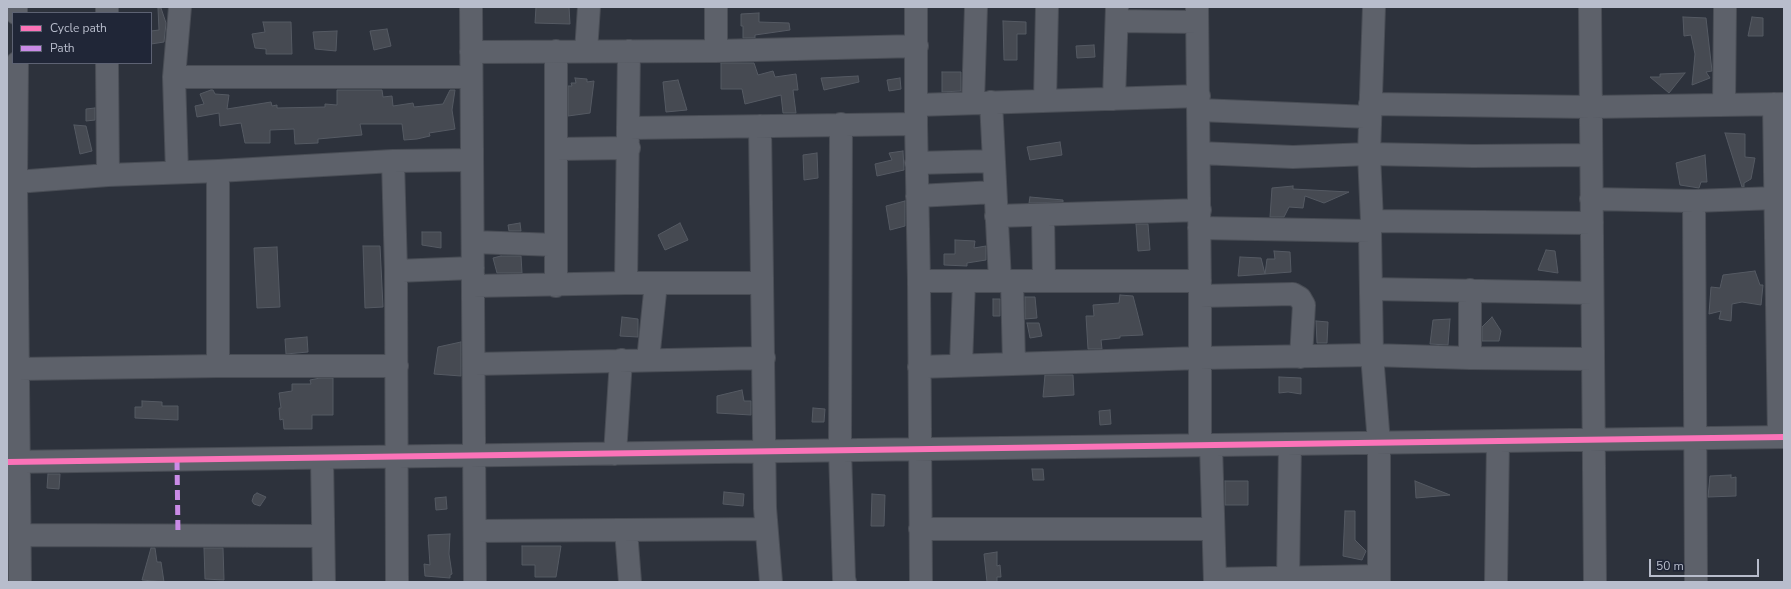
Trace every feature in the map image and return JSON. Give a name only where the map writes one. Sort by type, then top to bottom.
[{"type":"street","points":[[177,172],[174,77],[180,7]]},
{"type":"street","points":[[471,7],[475,364],[473,456],[475,582]]},
{"type":"street","points":[[586,51],[589,7]]},
{"type":"street","points":[[716,7],[716,51]]},
{"type":"street","points":[[916,7],[916,163],[919,281],[921,582]]},
{"type":"street","points":[[976,7],[982,102],[993,161],[996,216],[1006,281],[1014,363]]},
{"type":"street","points":[[1045,101],[1046,7]]},
{"type":"street","points":[[1114,99],[1117,14],[1197,15],[1199,103],[1200,358],[1205,445],[1213,530],[1215,581],[1379,579],[1379,443],[1372,354],[1369,154],[1374,7]]},
{"type":"street","points":[[1590,7],[1595,582]]},
{"type":"street","points":[[1724,105],[1725,7]]},
{"type":"street","points":[[471,52],[716,51],[917,46]]},
{"type":"street","points":[[556,51],[556,286]]},
{"type":"street","points":[[626,283],[629,51]]},
{"type":"street","points":[[107,64],[108,175]]},
{"type":"street","points":[[14,77],[12,157],[16,182],[18,369],[13,462],[20,535],[20,582]]},
{"type":"street","points":[[174,77],[471,77]]},
{"type":"street","points":[[13,462],[1782,437],[1776,198],[1779,104],[1370,111],[1114,99],[982,102],[916,114],[841,124],[760,126],[629,138],[556,149]]},
{"type":"street","points":[[841,124],[840,450],[845,582]]},
{"type":"street","points":[[760,126],[764,452],[766,529],[771,582]]},
{"type":"street","points":[[1199,153],[1293,157],[1369,154],[1473,156],[1591,155]]},
{"type":"street","points":[[16,182],[108,175],[218,171],[393,161],[472,160]]},
{"type":"street","points":[[393,161],[396,271],[398,582]]},
{"type":"street","points":[[916,163],[993,161]]},
{"type":"street","points":[[950,162],[952,194]]},
{"type":"street","points":[[218,171],[218,366]]},
{"type":"street","points":[[917,196],[995,192]]},
{"type":"street","points":[[1591,199],[1694,201],[1776,198]]},
{"type":"street","points":[[1694,201],[1696,582]]},
{"type":"street","points":[[1043,215],[1044,281]]},
{"type":"street","points":[[996,216],[1043,215],[1199,219],[1371,226],[1592,223]]},
{"type":"street","points":[[473,242],[556,245]]},
{"type":"street","points":[[396,271],[473,277],[556,286],[626,283],[762,283]]},
{"type":"street","points":[[919,281],[1044,281],[1293,294],[1300,298],[1304,305],[1301,357]]},
{"type":"street","points":[[961,365],[964,281]]},
{"type":"street","points":[[648,360],[656,283]]},
{"type":"street","points":[[1371,289],[1592,293]]},
{"type":"street","points":[[1470,290],[1470,358]]},
{"type":"street","points":[[919,367],[1014,363],[1301,357],[1372,354],[1470,358],[1593,359]]},
{"type":"street","points":[[475,364],[764,358]]},
{"type":"street","points":[[615,454],[621,360]]},
{"type":"street","points":[[18,369],[218,366],[397,366]]},
{"type":"street","points":[[1496,582],[1498,441]]},
{"type":"street","points":[[1288,580],[1290,444]]},
{"type":"street","points":[[322,458],[324,582]]},
{"type":"street","points":[[475,531],[766,529]]},
{"type":"street","points":[[920,529],[1213,530]]},
{"type":"street","points":[[626,530],[630,582]]},
{"type":"street","points":[[20,535],[323,536]]},
{"type":"building","points":[[536,7],[569,7],[570,24],[535,23]]},
{"type":"building","points":[[158,8],[161,8],[166,23],[164,42],[152,44],[152,31],[159,30]]},
{"type":"building","points":[[759,13],[759,22],[789,23],[790,30],[755,35],[755,38],[743,38],[741,14]]},
{"type":"building","points":[[1683,17],[1706,18],[1712,71],[1706,72],[1710,78],[1692,85],[1695,54],[1691,35],[1684,36]]},
{"type":"building","points":[[1752,17],[1763,18],[1763,36],[1748,36]]},
{"type":"building","points":[[1003,21],[1026,22],[1026,34],[1017,34],[1017,60],[1004,60]]},
{"type":"building","points":[[263,22],[291,22],[292,54],[266,54],[266,49],[255,48],[252,34],[265,32]]},
{"type":"building","points":[[387,29],[391,46],[374,50],[370,31]]},
{"type":"building","points":[[337,31],[336,51],[315,49],[313,32]]},
{"type":"building","points":[[1094,45],[1095,57],[1077,58],[1076,46]]},
{"type":"building","points":[[721,63],[754,63],[758,75],[773,71],[775,77],[796,74],[798,90],[793,90],[796,113],[783,113],[781,95],[745,104],[742,89],[721,89]]},
{"type":"building","points":[[942,72],[961,72],[961,91],[942,92]]},
{"type":"building","points":[[1685,73],[1669,93],[1650,77],[1660,77],[1660,74]]},
{"type":"building","points":[[858,76],[859,82],[824,90],[821,78]]},
{"type":"building","points":[[575,78],[587,79],[587,82],[594,81],[590,113],[568,116],[568,86],[572,86],[571,83],[576,83]]},
{"type":"building","points":[[900,78],[901,89],[889,91],[887,80]]},
{"type":"building","points":[[678,80],[687,110],[666,112],[663,82]]},
{"type":"building","points":[[213,90],[215,94],[229,95],[227,109],[271,102],[272,106],[277,105],[277,108],[325,107],[325,104],[337,105],[337,90],[382,90],[383,97],[392,96],[393,106],[413,103],[414,107],[443,104],[450,90],[455,90],[452,110],[455,129],[429,133],[430,136],[417,139],[404,140],[402,124],[360,124],[362,135],[318,139],[318,143],[295,144],[294,129],[270,130],[270,143],[245,143],[241,123],[220,126],[219,113],[197,117],[195,106],[204,104],[200,94]]},
{"type":"building","points":[[95,108],[95,120],[86,121],[86,109]]},
{"type":"building","points":[[74,125],[86,126],[92,151],[80,154]]},
{"type":"building","points":[[1725,133],[1745,134],[1745,157],[1755,158],[1751,179],[1744,183],[1744,187],[1742,187]]},
{"type":"building","points":[[1060,142],[1062,155],[1030,160],[1027,147]]},
{"type":"building","points":[[903,151],[904,170],[877,176],[875,164],[892,160],[889,153]]},
{"type":"building","points":[[817,153],[818,178],[804,180],[803,155]]},
{"type":"building","points":[[1705,155],[1707,182],[1701,182],[1699,188],[1680,185],[1676,163]]},
{"type":"building","points":[[1293,186],[1293,189],[1349,192],[1324,203],[1305,196],[1303,208],[1289,207],[1284,217],[1270,217],[1272,188]]},
{"type":"building","points":[[1030,197],[1063,200],[1063,202],[1029,203]]},
{"type":"building","points":[[905,201],[905,226],[890,230],[886,206]]},
{"type":"building","points":[[520,223],[521,231],[509,231],[508,225]]},
{"type":"building","points":[[680,223],[688,240],[665,250],[658,235]]},
{"type":"building","points":[[1136,224],[1148,224],[1150,250],[1138,251]]},
{"type":"building","points":[[422,232],[441,232],[441,248],[422,245]]},
{"type":"building","points":[[955,240],[975,241],[974,248],[986,246],[986,260],[967,263],[967,266],[944,265],[944,254],[955,254]]},
{"type":"building","points":[[363,246],[380,246],[383,307],[365,308]]},
{"type":"building","points":[[277,247],[280,307],[257,308],[254,248]]},
{"type":"building","points":[[1546,250],[1555,251],[1558,273],[1538,270]]},
{"type":"building","points":[[1274,251],[1290,252],[1291,272],[1265,274],[1267,259],[1275,259]]},
{"type":"building","points":[[501,256],[521,256],[522,273],[497,273],[493,258]]},
{"type":"building","points":[[1240,257],[1261,258],[1265,274],[1238,276]]},
{"type":"building","points":[[1755,271],[1760,285],[1763,285],[1761,305],[1742,302],[1732,304],[1731,321],[1719,319],[1721,311],[1709,314],[1711,287],[1720,288],[1723,275]]},
{"type":"building","points":[[1120,295],[1133,296],[1143,335],[1120,336],[1120,338],[1101,340],[1102,349],[1088,349],[1086,316],[1094,316],[1093,305],[1119,303]]},
{"type":"building","points":[[1025,297],[1035,297],[1037,318],[1025,319]]},
{"type":"building","points":[[993,299],[1000,299],[1000,316],[993,316]]},
{"type":"building","points":[[622,317],[638,319],[638,337],[620,336]]},
{"type":"building","points":[[1492,317],[1501,331],[1499,341],[1482,341],[1482,327]]},
{"type":"building","points":[[1450,319],[1448,345],[1430,344],[1433,320]]},
{"type":"building","points":[[1316,321],[1328,322],[1327,343],[1317,343]]},
{"type":"building","points":[[1027,323],[1039,323],[1042,336],[1030,338]]},
{"type":"building","points":[[307,337],[308,352],[286,354],[285,339]]},
{"type":"building","points":[[461,342],[461,376],[434,374],[438,347]]},
{"type":"building","points":[[1045,375],[1073,375],[1074,395],[1043,397]]},
{"type":"building","points":[[1279,377],[1301,378],[1301,394],[1288,392],[1279,393]]},
{"type":"building","points":[[333,378],[333,415],[312,415],[312,429],[284,429],[283,419],[280,420],[279,408],[281,408],[279,393],[292,391],[292,384],[311,384],[310,380]]},
{"type":"building","points":[[742,390],[744,401],[751,401],[751,415],[717,413],[717,396]]},
{"type":"building","points":[[142,401],[162,402],[162,406],[178,406],[178,420],[135,418],[135,407],[142,407]]},
{"type":"building","points":[[813,408],[825,409],[824,422],[812,422]]},
{"type":"building","points":[[1110,410],[1111,424],[1100,425],[1099,411]]},
{"type":"building","points":[[1032,469],[1043,469],[1044,480],[1033,480]]},
{"type":"building","points":[[48,474],[60,474],[59,489],[47,488]]},
{"type":"building","points":[[1731,475],[1731,478],[1736,477],[1736,496],[1708,497],[1710,476]]},
{"type":"building","points":[[1225,481],[1248,481],[1248,505],[1225,505]]},
{"type":"building","points":[[1415,481],[1450,495],[1416,498]]},
{"type":"building","points":[[724,492],[744,494],[743,506],[723,504]]},
{"type":"building","points":[[257,493],[266,497],[260,506],[254,504],[252,501],[254,495]]},
{"type":"building","points":[[872,494],[885,495],[884,526],[871,526]]},
{"type":"building","points":[[446,497],[447,509],[436,510],[435,498]]},
{"type":"building","points":[[1345,511],[1355,511],[1355,540],[1366,551],[1362,560],[1343,556]]},
{"type":"building","points":[[450,534],[449,554],[452,574],[450,575],[450,578],[425,576],[424,564],[430,565],[428,535]]},
{"type":"building","points":[[522,546],[561,546],[556,577],[535,577],[535,565],[522,565]]},
{"type":"building","points":[[151,548],[155,548],[157,562],[161,562],[164,582],[142,580]]},
{"type":"building","points":[[204,548],[223,548],[224,580],[205,579]]},
{"type":"building","points":[[997,552],[997,566],[1000,565],[1001,577],[997,577],[997,582],[987,582],[984,554]]},
{"type":"marked path","points":[[177,460],[178,535]]},
{"type":"cycle path","points":[[7,462],[1784,437]]}]
